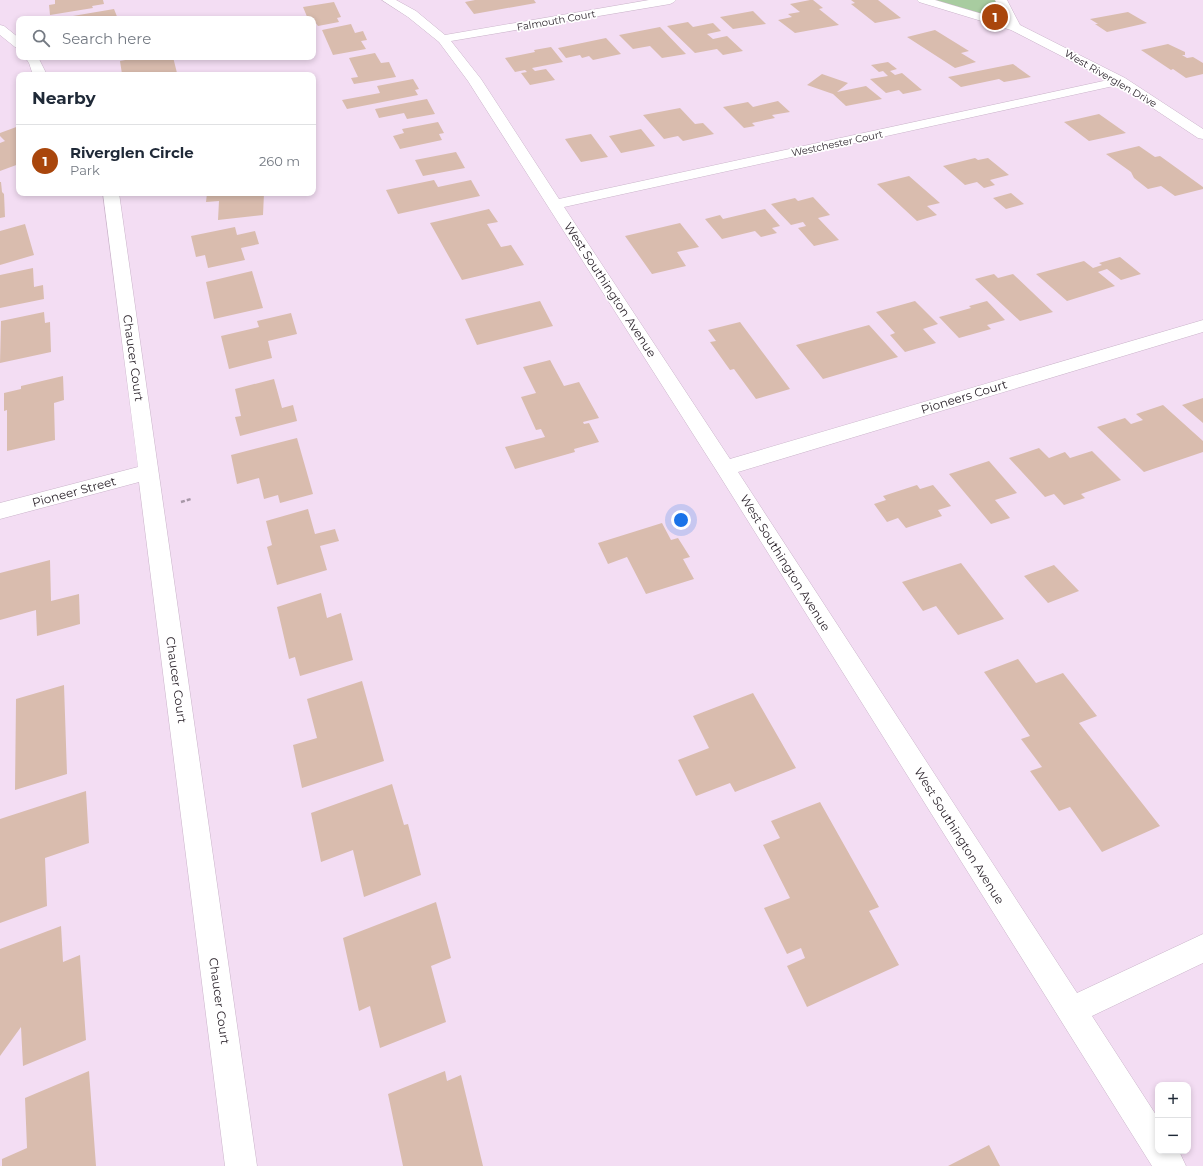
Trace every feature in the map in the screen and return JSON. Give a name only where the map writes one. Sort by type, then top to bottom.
[{"type":"street","name":"West Southington Avenue","points":[[388,0],[412,14],[443,40],[474,79],[725,468],[1155,1142]]},
{"type":"street","name":"Falmouth Court","points":[[443,40],[670,0]]},
{"type":"street","name":"West Riverglen Drive","points":[[923,0],[1015,27],[1082,60],[1120,81],[1203,134]]},
{"type":"street","points":[[1001,0],[1015,27]]},
{"type":"street","points":[[0,29],[16,42]]},
{"type":"street","points":[[33,60],[39,72]]},
{"type":"street","name":"Westchester Court","points":[[555,204],[1120,81]]},
{"type":"street","name":"Chaucer Court","points":[[111,196],[241,1166]]},
{"type":"street","name":"Pioneers Court","points":[[725,468],[1203,326]]},
{"type":"street","name":"Pioneer Street","points":[[0,511],[148,472]]},
{"type":"street","points":[[1071,1011],[1203,948]]},
{"type":"street","points":[[1163,1154],[1170,1166]]},
{"type":"path","points":[[180,502],[191,499]]},
{"type":"green space","points":[[923,0],[1001,0],[1015,27]]},
{"type":"building","points":[[55,0],[103,0],[104,4],[92,6],[93,8],[50,15],[49,5],[55,4]]},
{"type":"building","points":[[475,0],[534,0],[536,3],[474,14],[465,2]]},
{"type":"building","points":[[813,0],[823,8],[819,9],[839,25],[795,33],[778,20],[792,17],[788,14],[800,12],[790,4]]},
{"type":"building","points":[[851,0],[878,0],[901,18],[875,23],[851,4],[855,3]]},
{"type":"building","points":[[334,2],[341,17],[337,18],[339,22],[318,26],[316,23],[316,16],[307,16],[303,7]]},
{"type":"building","points":[[114,9],[117,16],[73,16]]},
{"type":"building","points":[[753,11],[766,24],[733,29],[720,17]]},
{"type":"building","points":[[1128,12],[1147,23],[1107,32],[1090,19]]},
{"type":"building","points":[[688,22],[693,27],[713,23],[721,31],[707,34],[713,39],[727,36],[743,51],[723,55],[717,49],[695,53],[667,26]]},
{"type":"building","points":[[351,24],[355,33],[363,31],[367,40],[361,41],[366,49],[333,55],[322,30]]},
{"type":"building","points":[[660,27],[686,54],[662,58],[650,46],[633,49],[619,35]]},
{"type":"building","points":[[935,30],[969,51],[961,53],[976,62],[955,68],[907,37]]},
{"type":"building","points":[[606,38],[621,54],[593,60],[589,56],[582,58],[580,55],[566,58],[558,48]]},
{"type":"building","points":[[1168,44],[1185,52],[1185,55],[1182,55],[1187,58],[1193,57],[1203,63],[1203,74],[1186,78],[1141,50]]},
{"type":"building","points":[[551,47],[563,62],[532,68],[535,71],[546,69],[555,80],[530,85],[521,73],[527,72],[525,70],[515,72],[505,58],[535,52],[534,50]]},
{"type":"building","points":[[375,53],[381,63],[389,62],[396,77],[354,84],[351,78],[358,77],[349,58]]},
{"type":"building","points":[[174,60],[177,72],[122,72],[120,61]]},
{"type":"building","points":[[888,62],[897,69],[890,71],[895,75],[902,73],[922,90],[903,94],[899,90],[886,93],[870,79],[888,76],[883,71],[879,72],[871,65]]},
{"type":"building","points":[[1013,64],[1031,77],[1004,82],[999,79],[961,87],[948,77]]},
{"type":"building","points":[[822,74],[848,83],[837,92],[866,86],[882,99],[846,106],[833,94],[807,85]]},
{"type":"building","points":[[413,79],[419,89],[415,90],[418,95],[347,109],[342,100],[380,93],[377,86]]},
{"type":"building","points":[[427,99],[435,114],[407,119],[404,113],[379,118],[375,109]]},
{"type":"building","points":[[778,101],[790,112],[772,115],[775,118],[752,123],[755,126],[744,128],[723,107],[748,102],[753,107]]},
{"type":"building","points":[[680,108],[695,124],[703,123],[714,134],[683,141],[678,136],[664,139],[643,115]]},
{"type":"building","points":[[1099,114],[1126,133],[1089,141],[1064,122]]},
{"type":"building","points":[[438,122],[444,133],[439,134],[442,140],[400,149],[393,136],[404,133],[402,129]]},
{"type":"building","points":[[16,127],[16,165],[0,171],[0,143],[5,141],[0,136],[0,133]]},
{"type":"building","points":[[641,129],[655,146],[621,153],[609,136]]},
{"type":"building","points":[[591,134],[608,157],[581,162],[565,139]]},
{"type":"building","points":[[1139,146],[1155,157],[1160,156],[1203,187],[1203,189],[1175,196],[1161,186],[1148,189],[1134,178],[1131,172],[1106,154]]},
{"type":"building","points":[[456,152],[465,168],[423,176],[415,160]]},
{"type":"building","points":[[975,158],[978,160],[988,158],[1009,175],[990,180],[995,185],[984,188],[977,182],[965,185],[943,166]]},
{"type":"building","points":[[909,176],[940,203],[927,206],[937,215],[917,221],[877,184]]},
{"type":"building","points":[[434,180],[438,187],[471,180],[480,196],[398,214],[386,190]]},
{"type":"building","points":[[0,182],[2,192],[4,194],[5,217],[0,218]]},
{"type":"building","points":[[1011,193],[1024,204],[1006,209],[993,198]]},
{"type":"building","points":[[207,196],[264,196],[263,215],[218,220],[219,201],[206,202]]},
{"type":"building","points":[[813,197],[830,215],[818,218],[839,240],[814,246],[798,228],[806,226],[803,222],[791,225],[771,204],[795,198],[798,201]]},
{"type":"building","points":[[489,209],[498,222],[487,224],[501,247],[511,245],[524,265],[462,280],[430,223]]},
{"type":"building","points":[[765,209],[780,226],[772,228],[777,233],[761,237],[755,231],[722,239],[705,219],[720,215],[723,219]]},
{"type":"building","points":[[680,223],[699,247],[677,252],[686,266],[652,274],[625,236]]},
{"type":"building","points":[[25,224],[34,255],[0,265],[0,231]]},
{"type":"building","points":[[235,227],[237,235],[255,231],[259,244],[241,248],[245,260],[208,268],[205,255],[196,257],[191,236]]},
{"type":"building","points":[[1120,257],[1141,274],[1121,280],[1107,269],[1098,272],[1115,286],[1067,301],[1036,274],[1084,261],[1093,268],[1102,265],[1099,263]]},
{"type":"building","points":[[33,268],[34,287],[43,285],[44,299],[0,308],[0,275]]},
{"type":"building","points":[[252,271],[263,308],[214,319],[206,282]]},
{"type":"building","points":[[994,274],[998,278],[1013,274],[1053,312],[1020,321],[975,279]]},
{"type":"building","points":[[540,301],[553,326],[477,345],[465,319]]},
{"type":"building","points":[[915,301],[938,324],[923,329],[936,343],[905,352],[890,335],[895,333],[876,312]]},
{"type":"building","points":[[987,301],[1005,320],[987,325],[991,329],[959,338],[939,317],[971,308],[969,306]]},
{"type":"building","points":[[44,312],[45,323],[50,322],[51,352],[0,363],[1,321]]},
{"type":"building","points":[[291,313],[297,334],[268,341],[272,358],[229,369],[221,336],[259,327],[257,321]]},
{"type":"building","points":[[740,322],[790,389],[756,399],[734,369],[730,370],[710,342],[716,341],[708,330]]},
{"type":"building","points":[[869,325],[898,357],[823,379],[796,345]]},
{"type":"building","points":[[550,360],[564,386],[579,382],[599,418],[583,422],[584,424],[589,423],[599,442],[574,449],[575,452],[515,469],[505,447],[545,437],[541,429],[536,430],[521,397],[536,393],[523,367]]},
{"type":"building","points":[[63,376],[64,400],[54,403],[55,440],[7,451],[7,410],[4,411],[4,393],[21,389],[21,386]]},
{"type":"building","points":[[274,379],[282,408],[293,405],[297,421],[240,436],[235,417],[241,416],[235,389]]},
{"type":"building","points":[[1203,398],[1203,423],[1182,405]]},
{"type":"building","points":[[1163,405],[1203,441],[1203,452],[1144,472],[1097,427],[1125,418],[1131,424],[1143,420],[1136,414]]},
{"type":"building","points":[[297,438],[313,494],[280,503],[278,495],[264,499],[259,478],[237,484],[231,455]]},
{"type":"building","points":[[1039,448],[1049,458],[1065,452],[1070,458],[1092,451],[1121,480],[1081,494],[1085,498],[1064,505],[1054,494],[1045,497],[1009,458]]},
{"type":"building","points":[[989,461],[1017,493],[995,500],[1010,518],[991,524],[949,474]]},
{"type":"building","points":[[917,485],[920,489],[933,485],[951,506],[938,510],[942,516],[906,528],[898,518],[887,522],[874,504],[886,500],[883,496]]},
{"type":"building","points":[[308,509],[315,534],[335,529],[339,541],[320,546],[327,570],[277,585],[267,547],[272,545],[266,521]]},
{"type":"building","points":[[662,523],[671,540],[678,538],[690,557],[683,559],[694,579],[646,594],[627,557],[608,564],[598,543]]},
{"type":"building","points":[[50,560],[51,601],[79,594],[80,624],[37,636],[36,610],[0,620],[0,573]]},
{"type":"building","points":[[961,563],[1004,619],[958,635],[936,606],[923,611],[902,582]]},
{"type":"building","points":[[1054,565],[1079,591],[1048,603],[1024,576]]},
{"type":"building","points":[[321,593],[327,618],[341,613],[353,660],[300,676],[295,657],[289,659],[277,607]]},
{"type":"building","points":[[1018,659],[1036,683],[1063,673],[1097,716],[1079,723],[1160,826],[1102,852],[1070,807],[1059,811],[1030,771],[1042,767],[1021,739],[1030,736],[984,672]]},
{"type":"building","points":[[362,681],[384,761],[302,788],[293,745],[317,738],[307,699]]},
{"type":"building","points":[[64,685],[67,774],[15,790],[16,699]]},
{"type":"building","points":[[753,693],[796,768],[735,792],[730,783],[696,796],[678,760],[709,748],[693,716]]},
{"type":"building","points":[[392,784],[404,825],[408,824],[421,875],[364,897],[353,850],[321,862],[311,813]]},
{"type":"building","points":[[86,791],[89,843],[45,858],[47,906],[0,923],[0,819]]},
{"type":"building","points":[[820,802],[879,907],[869,911],[899,965],[807,1007],[787,966],[805,958],[801,948],[787,954],[764,908],[790,898],[763,845],[780,838],[771,821]]},
{"type":"building","points":[[436,902],[451,958],[431,966],[446,1022],[380,1048],[370,1006],[359,1011],[343,938]]},
{"type":"building","points":[[61,926],[63,962],[80,955],[86,1040],[23,1066],[21,1027],[0,1056],[0,949]]},
{"type":"building","points":[[89,1071],[96,1166],[2,1166],[2,1159],[27,1148],[25,1098]]},
{"type":"building","points":[[445,1071],[447,1081],[461,1075],[483,1166],[403,1166],[388,1094]]},
{"type":"building","points":[[989,1145],[1000,1166],[948,1166]]},
{"type":"place","name":"Riverglen Circle","points":[[995,17]]}]
